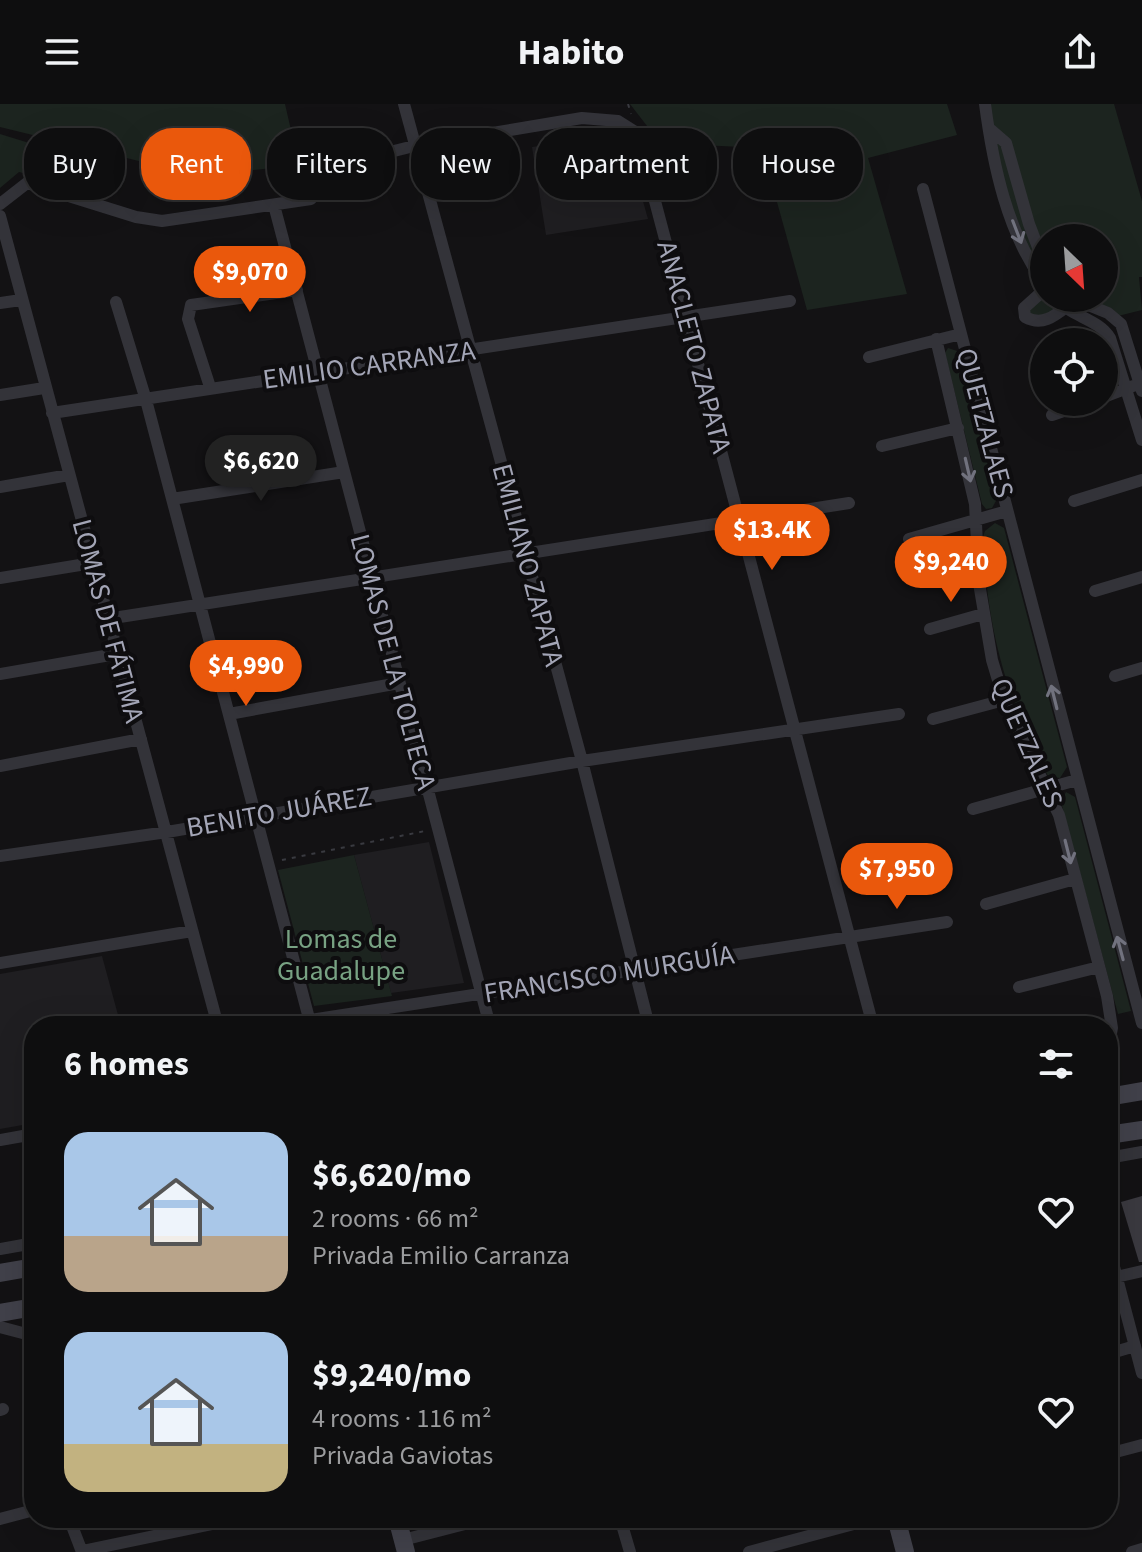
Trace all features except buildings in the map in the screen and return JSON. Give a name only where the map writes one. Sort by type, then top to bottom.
[{"type":"main road","points":[[1118,1095],[1142,1091]]},
{"type":"main road","points":[[1118,1134],[1142,1130]]},
{"type":"main road","points":[[0,1273],[24,1269]]},
{"type":"main road","points":[[0,1313],[24,1309]]},
{"type":"main road","points":[[899,1528],[905,1552]]},
{"type":"street","name":"EMILIANO ZAPATA","points":[[404,104],[411,133]]},
{"type":"street","points":[[985,104],[991,130],[990,149],[1016,232],[1030,258]]},
{"type":"street","name":"ANACLETO ZAPATA","points":[[520,128],[582,118],[618,121],[637,133],[871,1016]]},
{"type":"street","points":[[991,130],[1006,143],[1030,227]]},
{"type":"street","points":[[0,204],[21,186],[31,183],[136,217],[162,221],[305,200]]},
{"type":"street","name":"QUETZALAES","points":[[923,189],[1142,1023]]},
{"type":"street","name":"EMILIANO ZAPATA","points":[[429,200],[582,761],[647,1016]]},
{"type":"street","name":"LOMAS DE LA TOLTECA","points":[[274,205],[488,1016]]},
{"type":"street","name":"LOMAS DE FÁTIMA","points":[[0,216],[215,1016]]},
{"type":"street","points":[[210,387],[188,319],[191,305],[297,290]]},
{"type":"street","points":[[0,303],[21,300]]},
{"type":"street","points":[[1030,300],[1023,312],[1025,317],[1040,321],[1052,312]]},
{"type":"street","name":"EMILIO CARRANZA","points":[[52,413],[319,371],[686,320],[790,301]]},
{"type":"street","points":[[116,302],[146,400],[308,1016]]},
{"type":"street","points":[[1104,312],[1121,324],[1137,388],[1142,440]]},
{"type":"street","points":[[869,357],[961,334]]},
{"type":"street","name":"QUETZALES","points":[[936,339],[976,519],[983,614],[1004,700],[1056,805],[1111,1016]]},
{"type":"street","points":[[0,395],[44,388]]},
{"type":"street","points":[[882,446],[958,428]]},
{"type":"street","points":[[172,499],[344,472]]},
{"type":"street","points":[[0,487],[69,475]]},
{"type":"street","points":[[1074,501],[1142,480]]},
{"type":"street","points":[[107,619],[198,602],[525,555],[849,503]]},
{"type":"street","points":[[909,539],[1007,511]]},
{"type":"street","points":[[0,578],[92,563]]},
{"type":"street","points":[[1095,591],[1142,577]]},
{"type":"street","points":[[930,629],[983,614]]},
{"type":"street","points":[[0,674],[116,654]]},
{"type":"street","points":[[1115,676],[1142,668]]},
{"type":"street","points":[[229,714],[399,683]]},
{"type":"street","points":[[933,719],[1004,700]]},
{"type":"street","name":"BENITO JUÁREZ","points":[[0,856],[167,832],[582,761],[899,714]]},
{"type":"street","points":[[0,766],[141,739]]},
{"type":"street","points":[[973,809],[1077,780]]},
{"type":"street","points":[[986,904],[1075,879]]},
{"type":"street","name":"FRANCISCO MURGUÍA","points":[[347,1016],[947,922]]},
{"type":"street","points":[[0,963],[192,931]]},
{"type":"street","points":[[1019,987],[1099,967]]},
{"type":"street","points":[[0,1140],[24,1136]]},
{"type":"street","points":[[1118,1156],[1142,1152]]},
{"type":"street","points":[[0,1249],[24,1245]]},
{"type":"street","points":[[1118,1277],[1142,1271]]},
{"type":"street","points":[[1118,1284],[1142,1373]]},
{"type":"street","points":[[0,1327],[24,1333]]},
{"type":"street","points":[[1118,1351],[1135,1346]]},
{"type":"street","points":[[1118,1451],[1142,1445]]},
{"type":"street","points":[[0,1519],[24,1513]]},
{"type":"street","points":[[73,1528],[82,1552],[194,1528]]},
{"type":"street","points":[[404,1546],[458,1528]]},
{"type":"street","points":[[623,1528],[630,1552]]},
{"type":"street","points":[[749,1552],[839,1528]]},
{"type":"street","points":[[1132,1552],[1142,1549]]},
{"type":"path","points":[[268,863],[438,829]]},
{"type":"shaded area","points":[[536,146],[536,172],[532,147]]},
{"type":"shaded area","points":[[540,200],[643,200],[648,219],[546,235]]},
{"type":"shaded area","points":[[429,842],[464,983],[391,993],[354,855]]},
{"type":"shaded area","points":[[102,956],[118,1016],[24,1016],[24,1125],[0,1129],[0,974]]},
{"type":"green space","points":[[0,104],[285,104],[291,128],[267,128],[267,169],[251,170],[251,128],[141,128],[141,162],[125,158],[125,128],[24,128],[24,133],[0,127]]},
{"type":"green space","points":[[630,104],[947,104],[957,135],[868,158],[907,294],[807,310],[776,200],[863,200],[863,128],[733,128],[733,147],[717,146],[717,128],[649,128]]},
{"type":"green space","points":[[985,104],[1114,104],[1142,201],[1142,277],[1139,277],[1142,310],[1114,317],[1102,312],[1118,312],[1118,224],[1030,224],[1030,258],[1016,232]]},
{"type":"green space","points":[[0,134],[24,141],[24,173],[19,172],[0,188]]},
{"type":"green space","points":[[1030,307],[1030,312],[1058,312],[1048,319],[1023,312]]},
{"type":"green space","points":[[948,348],[957,351],[997,499],[992,508],[986,509],[982,504],[945,353]]},
{"type":"green space","points":[[995,523],[1004,528],[1067,767],[1060,778],[1048,776],[1020,718],[1001,661],[989,601],[983,537]]},
{"type":"green space","points":[[1066,792],[1075,797],[1131,1011],[1118,1014],[1061,802]]},
{"type":"green space","name":"Lomas de Guadalupe","points":[[354,855],[392,996],[314,1006],[278,870]]}]
